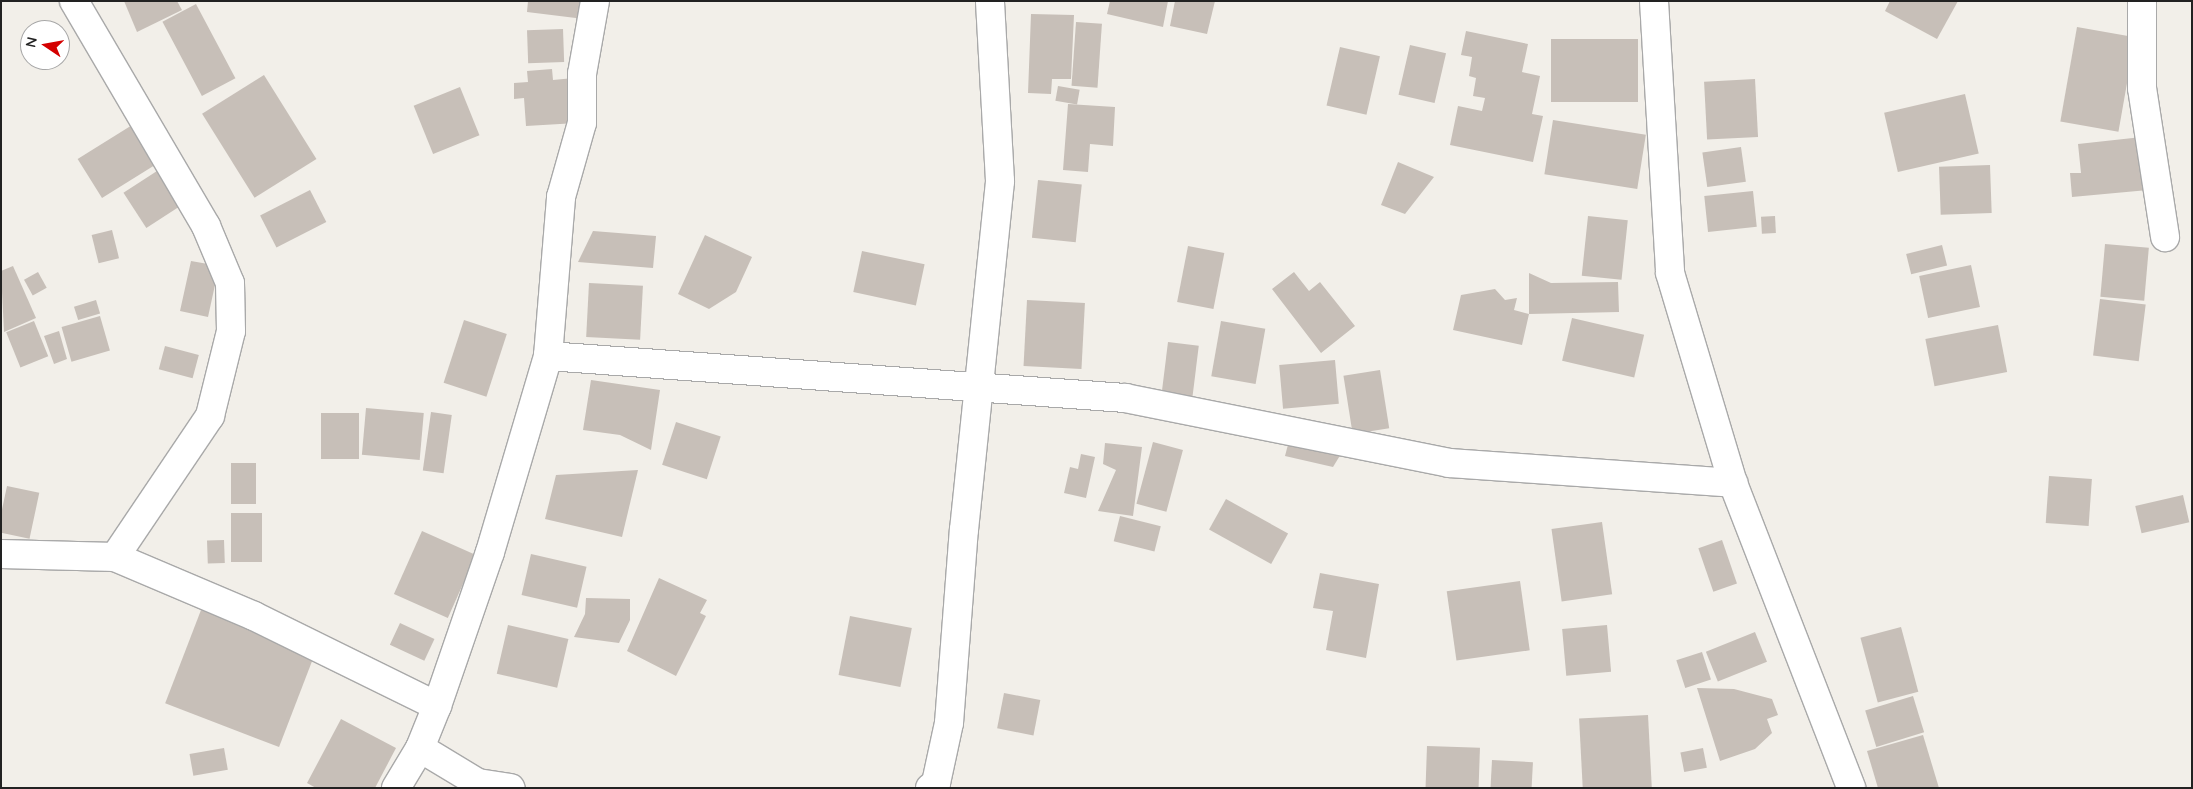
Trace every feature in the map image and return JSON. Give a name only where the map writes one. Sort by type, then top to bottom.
[{"type":"street","points":[[74,1],[206,226],[230,283],[231,331],[210,416],[114,556]]},
{"type":"street","points":[[396,788],[420,748],[437,706],[490,552],[548,356],[561,197],[582,123],[582,74],[595,1]]},
{"type":"street","points":[[930,788],[936,782],[949,723],[964,530],[982,385],[1000,181],[990,1]]},
{"type":"street","points":[[1654,1],[1670,273],[1733,483],[1852,788]]},
{"type":"street","points":[[2141,1],[2142,88],[2165,237]]},
{"type":"street","points":[[548,356],[982,385],[1125,398],[1449,463],[1733,483]]},
{"type":"street","points":[[1,554],[114,556],[254,616],[437,706]]},
{"type":"street","points":[[420,748],[480,785],[511,788]]},
{"type":"building","points":[[124,1],[177,1],[182,10],[137,32]]},
{"type":"building","points":[[528,1],[586,1],[584,19],[527,12]]},
{"type":"building","points":[[1110,1],[1168,1],[1163,27],[1107,14]]},
{"type":"building","points":[[1175,1],[1215,1],[1207,34],[1170,26]]},
{"type":"building","points":[[1890,1],[1958,1],[1937,39],[1885,11]]},
{"type":"building","points":[[196,4],[235,78],[202,96],[162,22]]},
{"type":"building","points":[[1031,14],[1074,15],[1071,79],[1052,79],[1051,94],[1028,93]]},
{"type":"building","points":[[1076,22],[1102,24],[1097,88],[1072,86]]},
{"type":"building","points":[[2077,27],[2135,37],[2118,132],[2060,122]]},
{"type":"building","points":[[563,29],[564,62],[528,63],[527,30]]},
{"type":"building","points":[[1466,31],[1528,44],[1522,72],[1540,76],[1532,114],[1543,116],[1533,162],[1450,145],[1458,106],[1482,111],[1485,98],[1473,96],[1476,78],[1469,76],[1472,57],[1461,55]]},
{"type":"building","points":[[1551,39],[1638,39],[1638,102],[1551,102]]},
{"type":"building","points":[[1410,45],[1446,53],[1435,103],[1399,95]]},
{"type":"building","points":[[1340,47],[1380,56],[1366,115],[1327,105]]},
{"type":"building","points":[[552,69],[553,80],[574,78],[577,123],[526,126],[524,98],[514,99],[514,83],[528,82],[527,71]]},
{"type":"building","points":[[264,75],[316,159],[255,198],[202,114]]},
{"type":"building","points":[[1755,79],[1758,137],[1707,140],[1704,82]]},
{"type":"building","points":[[1058,86],[1080,90],[1077,105],[1055,101]]},
{"type":"building","points":[[460,87],[479,135],[433,154],[414,106]]},
{"type":"building","points":[[1965,94],[1979,153],[1898,172],[1884,113]]},
{"type":"building","points":[[1068,104],[1115,107],[1113,146],[1090,144],[1088,172],[1063,170]]},
{"type":"building","points":[[1553,120],[1646,135],[1637,189],[1544,174]]},
{"type":"building","points":[[137,122],[161,161],[102,198],[78,159]]},
{"type":"building","points":[[2142,137],[2148,190],[2072,197],[2070,173],[2081,173],[2078,144]]},
{"type":"building","points":[[1741,147],[1746,182],[1707,187],[1702,152]]},
{"type":"building","points":[[1398,162],[1434,177],[1405,214],[1381,205]]},
{"type":"building","points":[[1990,165],[1992,213],[1941,215],[1939,167]]},
{"type":"building","points":[[157,171],[180,206],[146,228],[123,193]]},
{"type":"building","points":[[1038,180],[1082,185],[1076,242],[1032,238]]},
{"type":"building","points":[[310,190],[326,222],[276,247],[260,215]]},
{"type":"building","points":[[1753,191],[1757,227],[1708,232],[1704,196]]},
{"type":"building","points":[[1588,216],[1628,220],[1622,280],[1582,276]]},
{"type":"building","points":[[1775,216],[1776,233],[1762,234],[1761,217]]},
{"type":"building","points":[[112,230],[119,258],[99,263],[92,235]]},
{"type":"building","points":[[593,231],[656,236],[653,268],[578,262]]},
{"type":"building","points":[[705,235],[752,257],[736,292],[709,309],[678,294]]},
{"type":"building","points":[[2105,244],[2149,248],[2144,301],[2100,297]]},
{"type":"building","points":[[1942,245],[1947,265],[1911,274],[1906,254]]},
{"type":"building","points":[[1188,246],[1224,253],[1213,309],[1177,302]]},
{"type":"building","points":[[862,251],[925,264],[916,305],[853,292]]},
{"type":"building","points":[[191,261],[208,264],[224,287],[215,285],[208,317],[180,311]]},
{"type":"building","points":[[1971,265],[1980,307],[1928,318],[1919,276]]},
{"type":"building","points":[[13,266],[36,318],[4,332],[1,271]]},
{"type":"building","points":[[38,272],[47,288],[33,296],[24,280]]},
{"type":"building","points":[[1294,272],[1309,291],[1320,282],[1355,326],[1321,353],[1272,289]]},
{"type":"building","points":[[1529,273],[1551,283],[1618,282],[1619,312],[1529,314]]},
{"type":"building","points":[[589,283],[643,286],[640,340],[586,337]]},
{"type":"building","points":[[1495,289],[1505,300],[1517,298],[1514,310],[1529,314],[1522,345],[1453,330],[1461,295]]},
{"type":"building","points":[[2100,299],[2146,305],[2139,361],[2093,356]]},
{"type":"building","points":[[96,300],[100,313],[78,320],[74,307]]},
{"type":"building","points":[[1027,300],[1085,303],[1081,369],[1024,366]]},
{"type":"building","points":[[100,316],[110,351],[71,362],[62,327]]},
{"type":"building","points":[[1572,318],[1644,335],[1634,378],[1562,361]]},
{"type":"building","points":[[464,320],[507,334],[486,397],[444,383]]},
{"type":"building","points":[[34,321],[48,356],[20,367],[6,332]]},
{"type":"building","points":[[1221,321],[1265,329],[1256,384],[1211,376]]},
{"type":"building","points":[[1998,325],[2007,372],[1935,386],[1925,339]]},
{"type":"building","points":[[59,331],[67,359],[54,364],[44,336]]},
{"type":"building","points":[[1168,342],[1199,346],[1192,401],[1161,398]]},
{"type":"building","points":[[165,346],[199,355],[193,378],[159,369]]},
{"type":"building","points":[[1335,360],[1339,404],[1283,409],[1279,365]]},
{"type":"building","points":[[1380,370],[1389,428],[1353,434],[1343,376]]},
{"type":"building","points":[[591,380],[660,390],[651,450],[620,435],[583,430]]},
{"type":"building","points":[[366,408],[424,413],[420,460],[362,455]]},
{"type":"building","points":[[431,412],[452,415],[444,473],[423,470]]},
{"type":"building","points":[[321,413],[359,413],[359,459],[321,459]]},
{"type":"building","points":[[676,422],[721,437],[707,479],[662,465]]},
{"type":"building","points":[[1290,437],[1344,449],[1333,467],[1285,456]]},
{"type":"building","points":[[1153,442],[1183,450],[1166,512],[1136,504]]},
{"type":"building","points":[[1105,443],[1142,447],[1133,516],[1098,511],[1116,470],[1103,464]]},
{"type":"building","points":[[1081,454],[1095,457],[1086,498],[1064,493],[1070,467],[1078,469]]},
{"type":"building","points":[[231,463],[256,463],[256,504],[231,504]]},
{"type":"building","points":[[638,470],[622,537],[545,519],[556,475]]},
{"type":"building","points":[[2049,476],[2092,479],[2089,526],[2046,523]]},
{"type":"building","points":[[7,486],[39,493],[30,539],[1,533],[1,514]]},
{"type":"building","points":[[2183,495],[2189,522],[2142,533],[2135,506]]},
{"type":"building","points":[[1226,499],[1288,533],[1271,564],[1209,530]]},
{"type":"building","points":[[231,513],[262,513],[262,562],[231,562]]},
{"type":"building","points":[[1120,516],[1161,526],[1154,551],[1114,541]]},
{"type":"building","points":[[1602,522],[1612,594],[1562,601],[1551,529]]},
{"type":"building","points":[[422,531],[476,555],[448,618],[394,594]]},
{"type":"building","points":[[224,540],[225,563],[208,564],[207,541]]},
{"type":"building","points":[[1722,540],[1737,583],[1713,592],[1698,548]]},
{"type":"building","points":[[531,554],[587,567],[577,608],[522,595]]},
{"type":"building","points":[[1320,573],[1379,584],[1366,658],[1326,650],[1333,611],[1313,608]]},
{"type":"building","points":[[659,578],[707,600],[700,613],[706,616],[676,676],[627,651]]},
{"type":"building","points":[[1520,581],[1530,650],[1456,661],[1447,591]]},
{"type":"building","points":[[586,598],[630,599],[630,620],[619,643],[574,637],[585,614]]},
{"type":"building","points":[[201,610],[315,654],[279,747],[165,703]]},
{"type":"building","points":[[850,616],[912,628],[900,687],[839,675]]},
{"type":"building","points":[[400,623],[434,639],[424,661],[390,645]]},
{"type":"building","points":[[508,625],[568,639],[557,688],[497,674]]},
{"type":"building","points":[[1607,625],[1611,672],[1566,676],[1562,629]]},
{"type":"building","points":[[1901,627],[1918,692],[1878,703],[1860,638]]},
{"type":"building","points":[[1755,632],[1767,662],[1718,682],[1706,652]]},
{"type":"building","points":[[1702,652],[1711,680],[1685,688],[1676,660]]},
{"type":"building","points":[[1697,688],[1734,689],[1772,699],[1778,715],[1767,719],[1772,733],[1755,749],[1720,761]]},
{"type":"building","points":[[1004,693],[1040,700],[1033,735],[997,728]]},
{"type":"building","points":[[1913,696],[1924,732],[1876,747],[1865,711]]},
{"type":"building","points":[[1648,715],[1652,787],[1583,788],[1579,719]]},
{"type":"building","points":[[341,719],[396,748],[375,788],[316,788],[307,783]]},
{"type":"building","points":[[1923,735],[1939,788],[1878,788],[1867,751]]},
{"type":"building","points":[[1427,746],[1480,748],[1479,788],[1426,788]]},
{"type":"building","points":[[224,748],[228,770],[193,776],[190,754]]},
{"type":"building","points":[[1703,748],[1707,768],[1684,772],[1680,752]]},
{"type":"building","points":[[1492,760],[1533,762],[1532,788],[1491,788]]}]
